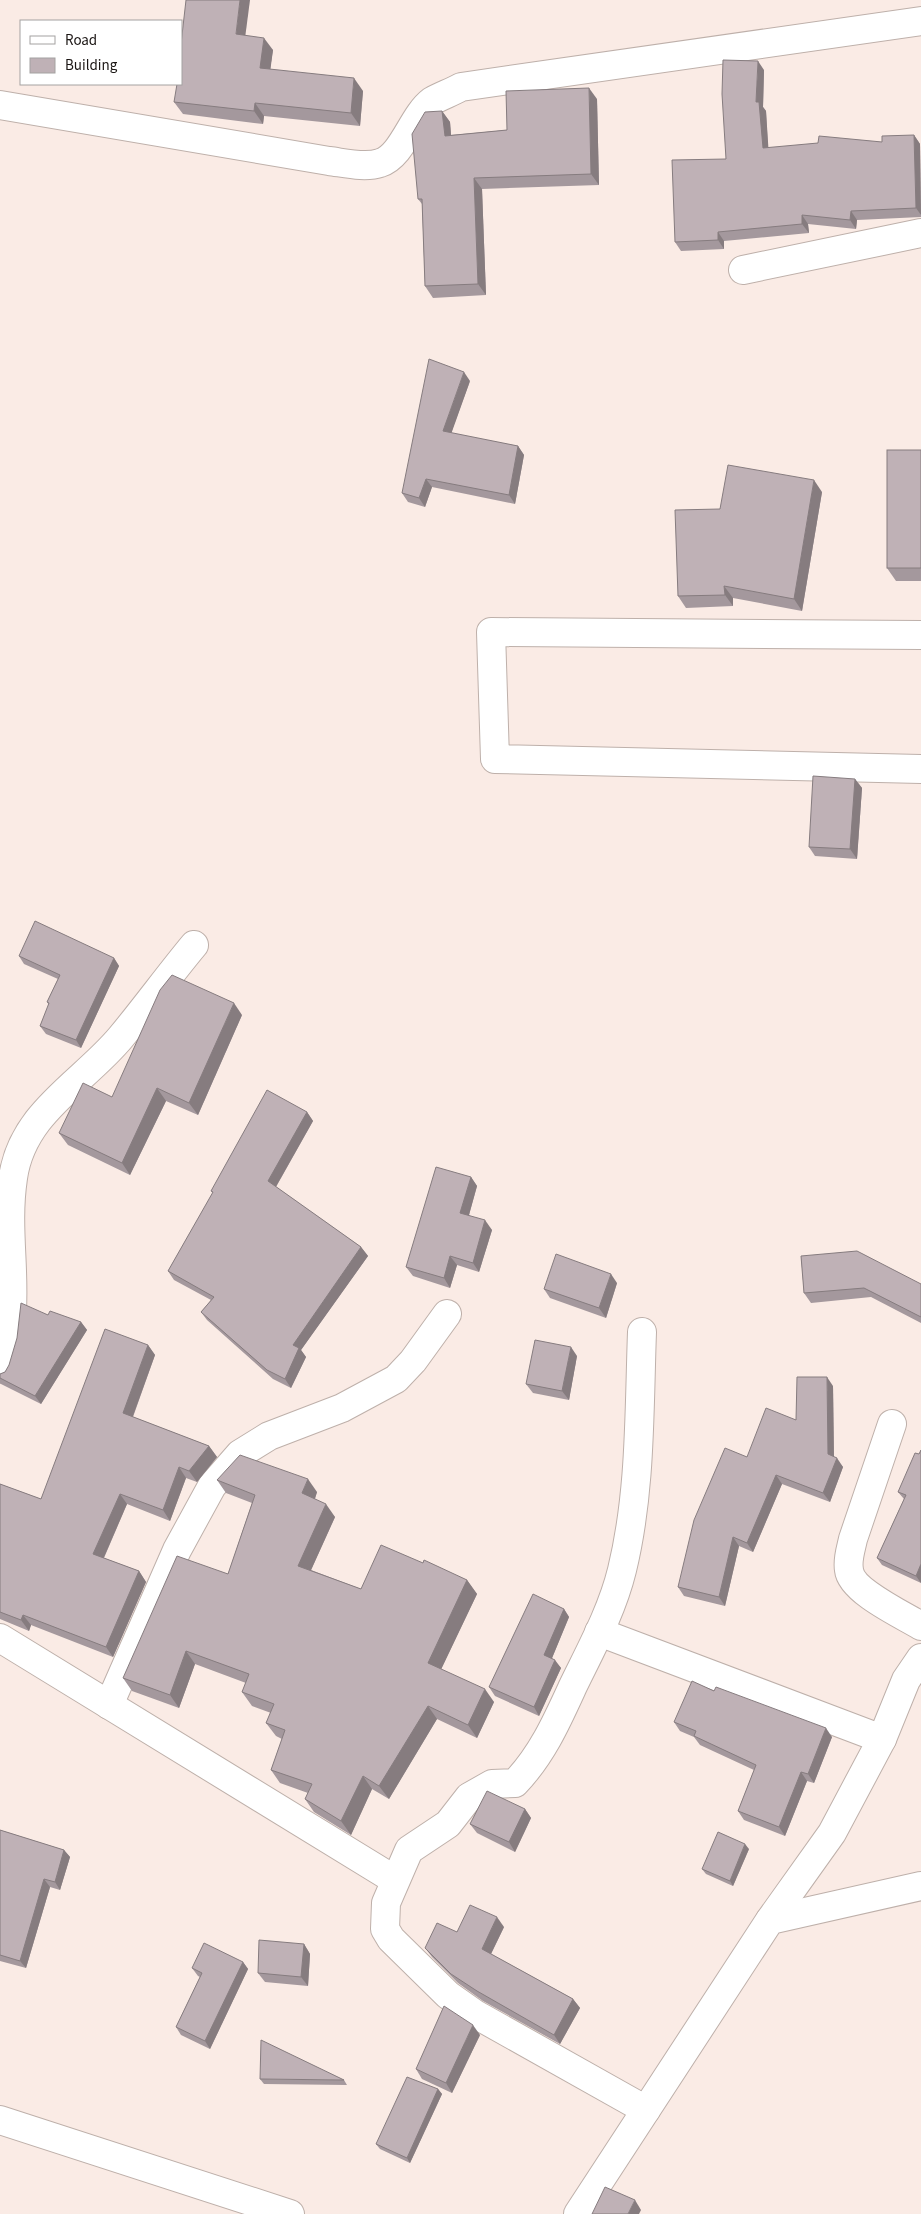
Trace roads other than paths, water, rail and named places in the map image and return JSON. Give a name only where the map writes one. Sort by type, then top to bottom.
[{"type":"street","points":[[0,105],[329,161],[364,164],[381,163],[393,155],[415,120],[432,102],[460,88],[921,21]]},
{"type":"street","points":[[743,270],[921,233]]},
{"type":"street","points":[[921,636],[491,632],[495,758],[921,769]]},
{"type":"street","points":[[0,1369],[8,1348],[12,1324],[14,1299],[11,1211],[13,1177],[20,1150],[33,1126],[50,1104],[102,1058],[194,945]]},
{"type":"street","points":[[109,1705],[177,1550],[212,1486],[240,1454],[269,1436],[342,1408],[396,1379],[413,1361],[447,1314]]},
{"type":"street","points":[[642,1332],[638,1466],[632,1520],[621,1572],[599,1632],[545,1745],[531,1767],[515,1784],[492,1784],[469,1797],[448,1824],[409,1850],[386,1904],[385,1928],[391,1940],[448,1995],[475,2014],[646,2110]]},
{"type":"street","points":[[892,1424],[853,1539],[848,1558],[848,1572],[855,1584],[921,1626]]},
{"type":"street","points":[[599,1632],[882,1739]]},
{"type":"street","points":[[0,1638],[395,1880]]},
{"type":"street","points":[[578,2214],[770,1920],[832,1833],[914,1683],[921,1658]]},
{"type":"street","points":[[770,1920],[921,1886]]},
{"type":"street","points":[[0,2120],[290,2214]]}]
